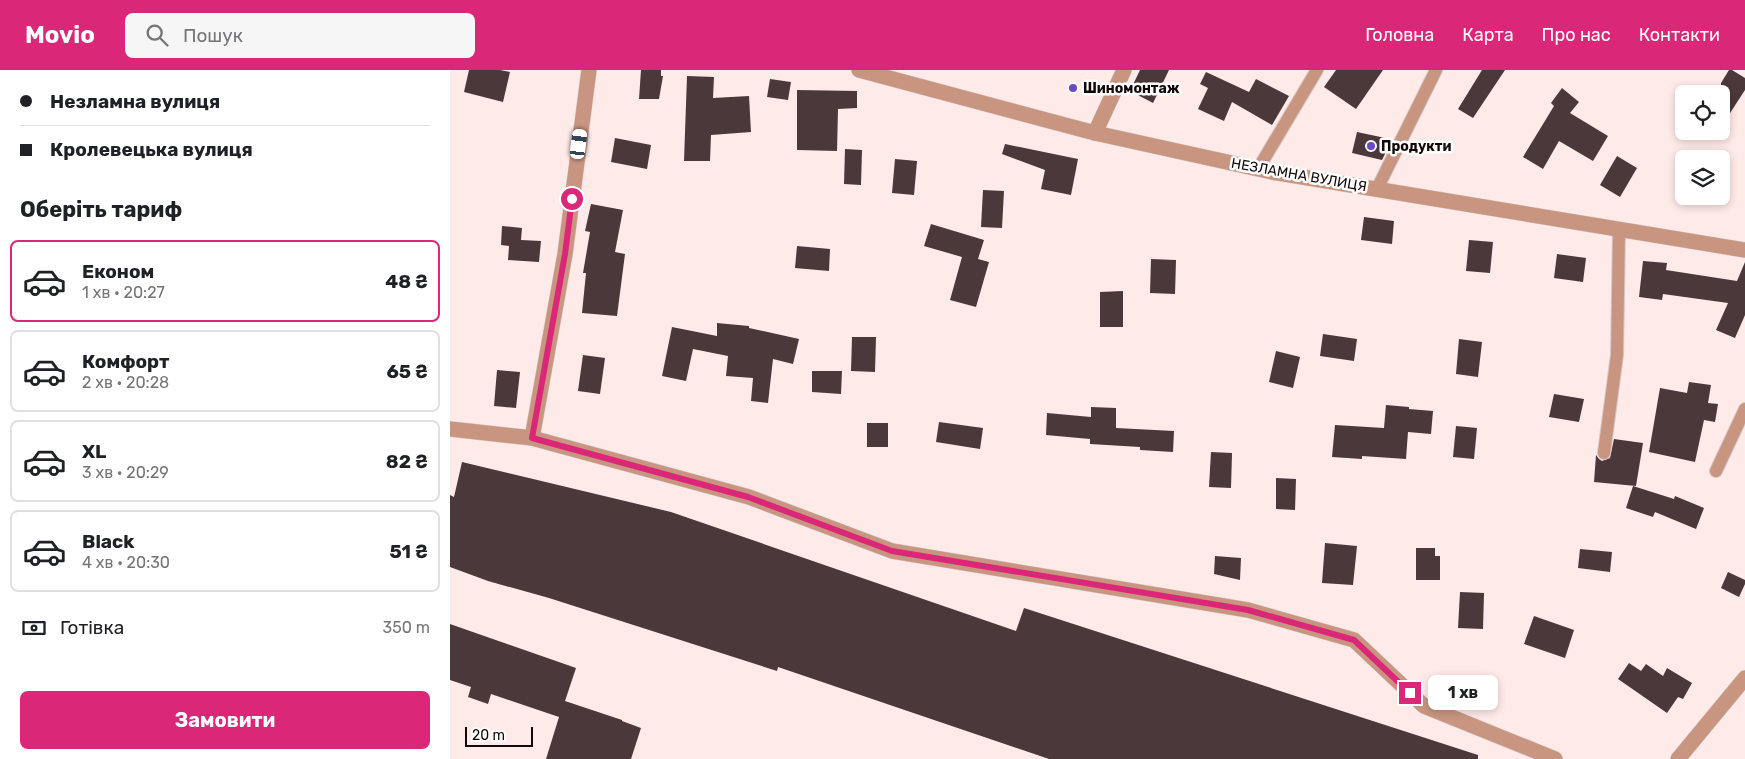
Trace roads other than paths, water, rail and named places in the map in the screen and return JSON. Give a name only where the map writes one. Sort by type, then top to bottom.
[{"type":"street","points":[[532,438],[565,254],[588,70]]},
{"type":"street","name":"НЕЗЛАМНА ВУЛИЦЯ","points":[[859,70],[1095,133],[1258,169],[1745,250]]},
{"type":"street","points":[[1095,133],[1124,70]]},
{"type":"street","points":[[450,429],[532,438],[748,497],[892,551],[1248,610],[1354,640],[1424,706],[1555,759]]},
{"type":"street","points":[[1678,759],[1744,681]]},
{"type":"lane","points":[[1258,169],[1318,70]]},
{"type":"lane","points":[[1376,189],[1436,70]]},
{"type":"lane","points":[[1604,453],[1618,355],[1619,230]]},
{"type":"lane","points":[[1716,471],[1745,409]]},
{"type":"place","name":"Шиномонтаж","points":[[1073,88]]},
{"type":"place","name":"Продукти","points":[[1371,146]]}]
